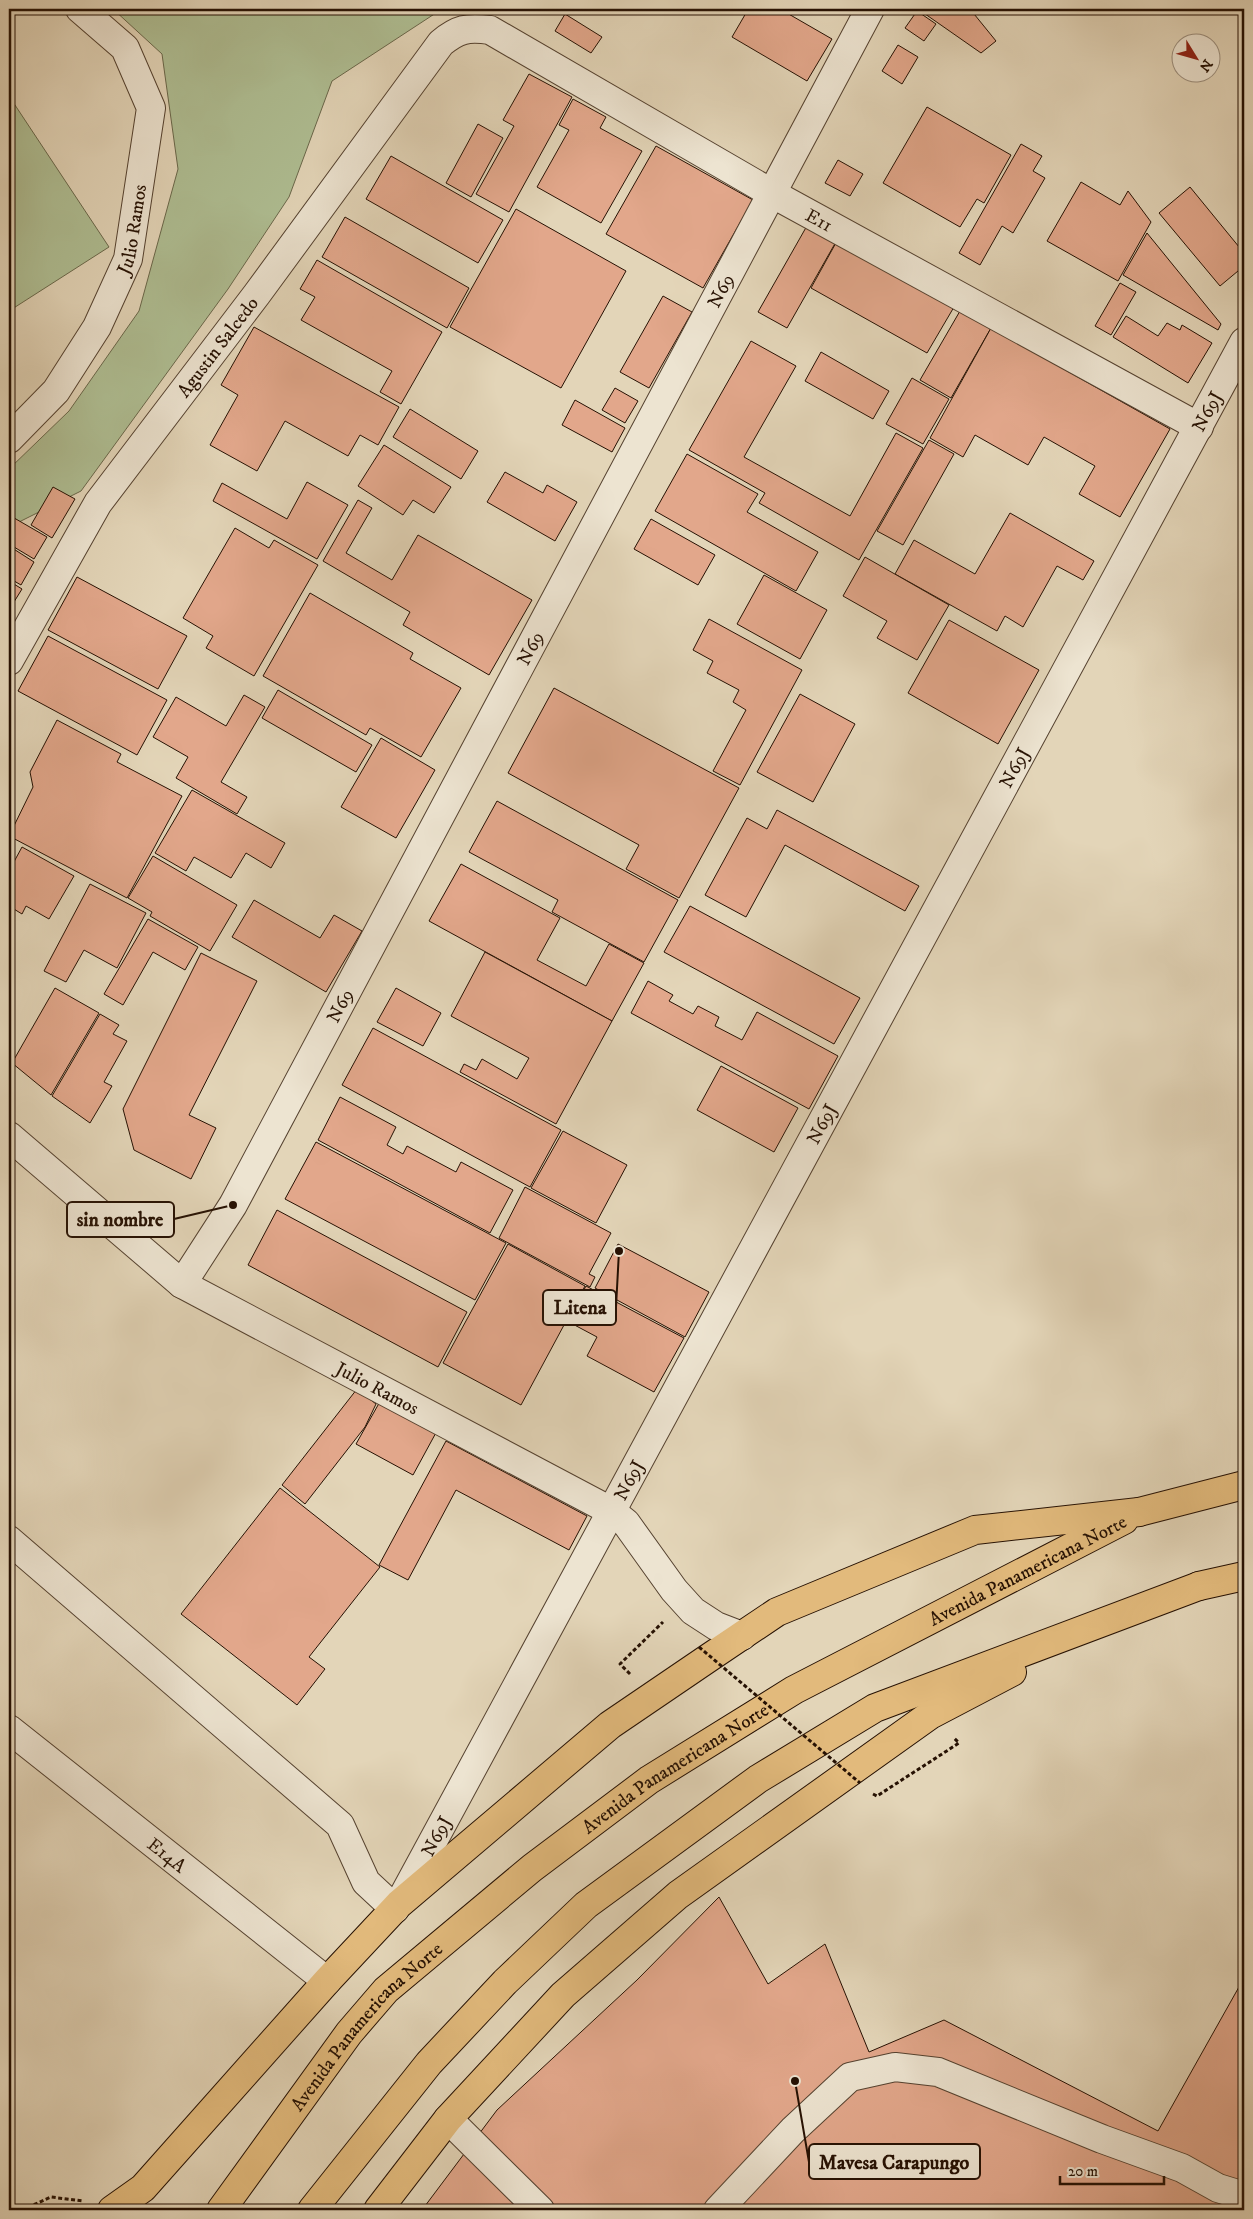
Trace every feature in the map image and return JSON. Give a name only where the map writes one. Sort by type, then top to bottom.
[{"type":"main road","name":"Avenida Panamericana Norte","points":[[223,2208],[349,2034],[386,1990],[532,1868],[649,1780],[794,1690],[1139,1512],[1244,1485]]},
{"type":"main road","points":[[115,2208],[143,2188],[327,1981],[397,1907],[610,1725],[654,1695],[777,1612],[975,1530],[1139,1512]]},
{"type":"main road","points":[[312,2210],[429,2063],[505,1982],[586,1905],[758,1779],[875,1708],[1199,1586],[1244,1576]]},
{"type":"main road","points":[[378,2210],[448,2119],[563,1995],[678,1895],[930,1715],[1083,1635],[1199,1586]]},
{"type":"street","name":"Julio Ramos","points":[[9,439],[56,391],[97,327],[128,259],[151,108],[124,48],[80,9]]},
{"type":"street","name":"N69","points":[[182,1284],[233,1205],[870,9]]},
{"type":"street","name":"E11","points":[[441,44],[454,32],[472,28],[490,30],[773,194],[1199,427]]},
{"type":"street","name":"Agustin Salcedo","points":[[9,661],[98,503],[257,294],[441,44]]},
{"type":"street","name":"N69J","points":[[397,1907],[1244,342]]},
{"type":"street","name":"Julio Ramos","points":[[9,1136],[182,1284],[610,1511],[626,1523],[674,1590],[693,1611],[716,1626],[742,1636]]},
{"type":"street","points":[[9,1540],[340,1825],[366,1882],[397,1907]]},
{"type":"street","name":"E14A","points":[[9,1729],[327,1981]]},
{"type":"street","points":[[718,2210],[792,2130],[850,2077],[895,2068],[938,2072],[1102,2139],[1182,2168],[1218,2188],[1244,2196]]},
{"type":"street","points":[[448,2119],[540,2210]]},
{"type":"path","points":[[654,1695],[620,1664],[666,1619]]},
{"type":"path","points":[[692,1641],[860,1783]]},
{"type":"path","points":[[22,2210],[51,2197],[115,2208]]},
{"type":"green space","points":[[113,9],[442,9],[332,81],[289,197],[228,289],[81,491],[9,527],[9,469],[69,411],[139,311],[178,169],[162,54]]},
{"type":"green space","points":[[9,96],[109,247],[9,311]]},
{"type":"building","points":[[739,9],[780,9],[832,39],[807,81],[732,37],[746,13]]},
{"type":"building","points":[[918,9],[970,9],[996,41],[981,53]]},
{"type":"building","points":[[917,11],[936,24],[924,41],[905,28]]},
{"type":"building","points":[[565,14],[602,37],[591,53],[555,31]]},
{"type":"building","points":[[898,45],[918,57],[902,84],[882,71]]},
{"type":"building","points":[[529,74],[572,97],[509,212],[476,194],[514,126],[503,120]]},
{"type":"building","points":[[573,99],[606,117],[600,128],[642,151],[601,223],[537,187],[569,130],[559,125]]},
{"type":"building","points":[[927,107],[1011,155],[984,203],[977,199],[960,227],[883,183]]},
{"type":"building","points":[[478,124],[503,138],[471,197],[446,183]]},
{"type":"building","points":[[1021,144],[1042,156],[1033,171],[1045,178],[1013,233],[1002,226],[980,265],[959,253]]},
{"type":"building","points":[[656,146],[753,200],[703,288],[606,234]]},
{"type":"building","points":[[391,156],[503,220],[478,263],[366,199]]},
{"type":"building","points":[[838,160],[863,174],[850,196],[825,183]]},
{"type":"building","points":[[1081,182],[1120,205],[1128,191],[1151,222],[1118,281],[1047,241]]},
{"type":"building","points":[[1190,187],[1244,253],[1244,266],[1220,286],[1159,213]]},
{"type":"building","points":[[516,209],[626,271],[561,388],[450,327]]},
{"type":"building","points":[[345,217],[469,288],[447,328],[322,257]]},
{"type":"building","points":[[808,224],[837,240],[787,328],[758,312]]},
{"type":"building","points":[[1147,233],[1221,324],[1218,330],[1123,275]]},
{"type":"building","points":[[837,241],[954,307],[927,353],[811,288]]},
{"type":"building","points":[[317,260],[442,332],[401,404],[380,392],[392,371],[301,320],[315,297],[300,289]]},
{"type":"building","points":[[1120,283],[1136,292],[1111,335],[1095,326]]},
{"type":"building","points":[[663,296],[692,312],[649,388],[620,372]]},
{"type":"building","points":[[960,311],[991,328],[951,398],[920,380]]},
{"type":"building","points":[[1126,316],[1158,336],[1167,323],[1180,330],[1182,325],[1212,343],[1188,383],[1113,337]]},
{"type":"building","points":[[254,327],[399,407],[378,445],[360,435],[348,456],[285,421],[257,471],[210,445],[238,395],[221,385]]},
{"type":"building","points":[[991,328],[1170,429],[1120,517],[1079,494],[1095,466],[1044,437],[1028,465],[975,435],[963,457],[930,438]]},
{"type":"building","points":[[751,341],[796,366],[744,457],[850,516],[896,433],[923,448],[859,560],[759,503],[765,493],[689,450]]},
{"type":"building","points":[[821,352],[889,391],[873,419],[805,381]]},
{"type":"building","points":[[912,378],[949,399],[923,444],[886,424]]},
{"type":"building","points":[[615,388],[638,401],[625,423],[602,410]]},
{"type":"building","points":[[575,400],[625,428],[612,452],[562,425]]},
{"type":"building","points":[[410,409],[478,451],[461,479],[393,437]]},
{"type":"building","points":[[929,440],[954,454],[903,545],[877,531]]},
{"type":"building","points":[[384,445],[451,487],[434,513],[413,500],[403,515],[358,486]]},
{"type":"building","points":[[687,454],[758,494],[747,512],[818,552],[796,591],[655,511]]},
{"type":"building","points":[[505,472],[543,493],[547,485],[577,502],[555,541],[487,502]]},
{"type":"building","points":[[307,482],[348,505],[317,559],[213,501],[222,483],[287,519]]},
{"type":"building","points":[[53,487],[75,499],[52,538],[31,525]]},
{"type":"building","points":[[358,500],[372,508],[346,553],[392,580],[418,535],[532,600],[489,675],[403,625],[410,612],[323,561]]},
{"type":"building","points":[[1010,513],[1094,561],[1083,580],[1057,566],[1023,627],[1005,616],[997,631],[895,574],[914,540],[975,574]]},
{"type":"building","points":[[9,515],[47,537],[34,559],[9,544]]},
{"type":"building","points":[[651,519],[715,555],[698,585],[634,549]]},
{"type":"building","points":[[235,528],[269,548],[274,540],[318,565],[254,676],[206,648],[213,636],[183,618]]},
{"type":"building","points":[[9,546],[34,562],[21,585],[9,578]]},
{"type":"building","points":[[865,557],[949,605],[917,660],[877,638],[887,621],[843,596]]},
{"type":"building","points":[[764,575],[827,610],[800,659],[737,624]]},
{"type":"building","points":[[77,577],[187,636],[158,689],[48,630]]},
{"type":"building","points":[[9,581],[22,589],[9,610]]},
{"type":"building","points":[[310,593],[413,653],[410,659],[461,688],[421,757],[370,728],[366,735],[263,676]]},
{"type":"building","points":[[709,619],[802,670],[740,785],[713,771],[746,710],[733,702],[739,690],[707,673],[713,661],[693,650]]},
{"type":"building","points":[[949,620],[1039,670],[998,744],[908,693]]},
{"type":"building","points":[[48,636],[167,700],[137,755],[18,691]]},
{"type":"building","points":[[554,688],[739,788],[679,898],[626,869],[639,845],[508,773]]},
{"type":"building","points":[[278,690],[372,745],[356,772],[262,718]]},
{"type":"building","points":[[800,694],[855,724],[813,802],[757,772]]},
{"type":"building","points":[[244,695],[265,707],[221,782],[247,797],[237,814],[176,778],[188,757],[153,737],[176,697],[226,726]]},
{"type":"building","points":[[57,720],[121,754],[117,762],[182,796],[127,898],[9,836],[33,787],[30,772]]},
{"type":"building","points":[[381,738],[435,770],[396,838],[341,807]]},
{"type":"building","points":[[192,790],[285,843],[271,868],[246,853],[231,878],[194,857],[186,871],[155,853]]},
{"type":"building","points":[[497,801],[678,900],[644,962],[552,912],[558,900],[469,852]]},
{"type":"building","points":[[777,810],[919,886],[905,911],[785,845],[746,917],[705,895],[747,818],[767,829]]},
{"type":"building","points":[[22,847],[74,876],[49,919],[26,906],[22,914],[9,906],[9,871]]},
{"type":"building","points":[[153,856],[237,905],[210,951],[150,916],[152,912],[128,898]]},
{"type":"building","points":[[461,864],[560,918],[537,960],[586,986],[609,944],[644,963],[612,1021],[429,921]]},
{"type":"building","points":[[90,884],[146,913],[117,968],[84,950],[66,982],[44,971]]},
{"type":"building","points":[[254,900],[320,938],[334,915],[362,931],[326,992],[232,937]]},
{"type":"building","points":[[690,906],[860,998],[834,1044],[664,952]]},
{"type":"building","points":[[148,919],[198,947],[185,970],[153,952],[123,1005],[104,994]]},
{"type":"building","points":[[485,952],[612,1021],[556,1124],[460,1072],[464,1064],[476,1070],[482,1059],[517,1079],[529,1058],[451,1016]]},
{"type":"building","points":[[201,953],[257,981],[189,1115],[216,1128],[191,1179],[134,1150],[123,1109]]},
{"type":"building","points":[[648,981],[673,995],[669,1001],[693,1014],[698,1006],[719,1017],[715,1026],[742,1040],[757,1012],[838,1056],[809,1109],[631,1013]]},
{"type":"building","points":[[55,988],[99,1013],[51,1095],[12,1063]]},
{"type":"building","points":[[396,988],[441,1013],[423,1046],[377,1022]]},
{"type":"building","points":[[100,1014],[119,1025],[113,1034],[127,1041],[104,1082],[112,1086],[90,1123],[52,1096]]},
{"type":"building","points":[[373,1028],[561,1130],[530,1187],[342,1085]]},
{"type":"building","points":[[721,1066],[798,1108],[774,1152],[697,1110]]},
{"type":"building","points":[[340,1097],[396,1127],[387,1145],[403,1154],[407,1146],[456,1172],[461,1162],[513,1190],[490,1233],[318,1140]]},
{"type":"building","points":[[563,1131],[627,1165],[596,1223],[531,1188]]},
{"type":"building","points":[[316,1142],[506,1243],[475,1300],[285,1199]]},
{"type":"building","points":[[525,1187],[611,1233],[589,1274],[595,1277],[590,1287],[499,1238]]},
{"type":"building","points":[[277,1210],[467,1312],[438,1367],[248,1265]]},
{"type":"building","points":[[508,1244],[585,1286],[521,1405],[443,1363]]},
{"type":"building","points":[[618,1244],[709,1292],[685,1337],[595,1288]]},
{"type":"building","points":[[586,1286],[684,1338],[654,1392],[587,1356],[597,1337],[567,1321]]},
{"type":"building","points":[[357,1389],[376,1404],[365,1427],[305,1504],[282,1485]]},
{"type":"building","points":[[382,1398],[438,1429],[413,1475],[356,1444]]},
{"type":"building","points":[[446,1441],[587,1516],[569,1550],[456,1490],[408,1580],[379,1565]]},
{"type":"building","points":[[280,1488],[380,1567],[309,1657],[325,1669],[297,1705],[181,1614]]},
{"type":"building","points":[[719,1897],[768,1984],[825,1944],[869,2052],[944,2020],[1158,2131],[1244,1978],[1244,2210],[422,2210],[497,2110],[637,1980]]},
{"type":"place","name":"sin nombre","points":[[233,1205]]},
{"type":"place","name":"Litena","points":[[619,1251]]},
{"type":"place","name":"Mavesa Carapungo","points":[[795,2081]]}]
